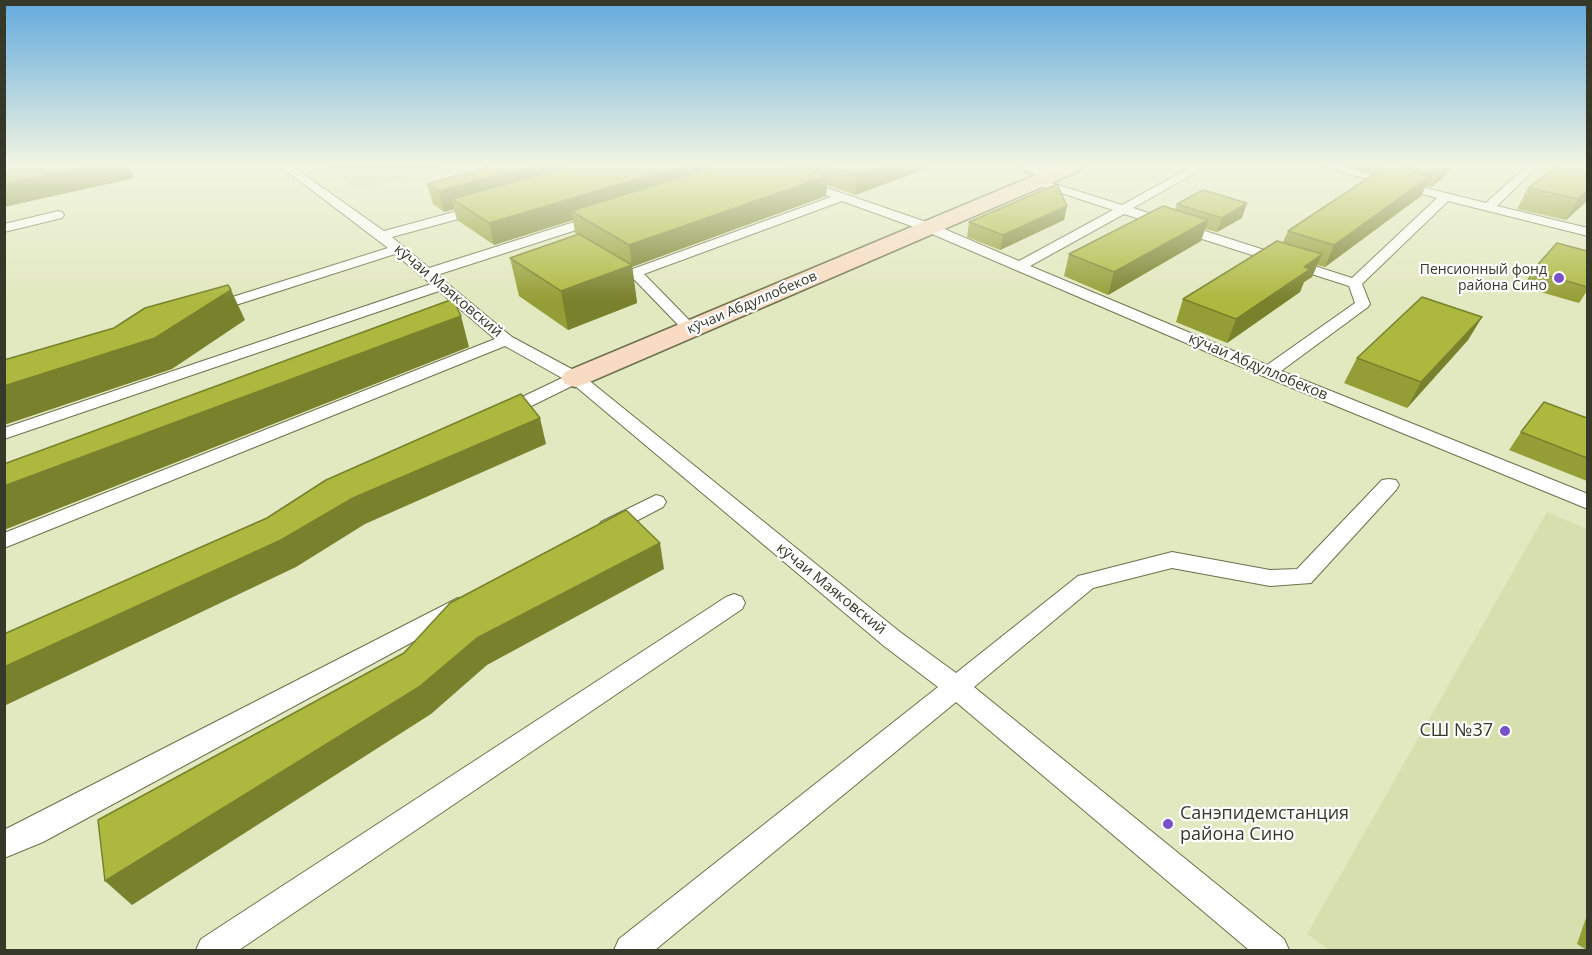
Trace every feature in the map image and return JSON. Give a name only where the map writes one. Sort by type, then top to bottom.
[{"type":"street","name":"кӯчаи Абдуллобеков","points":[[575,378],[967,211]]},
{"type":"lane","name":"кӯчаи Маяковский","points":[[347,211],[435,279],[506,340],[575,378],[883,632],[956,687],[1273,951]]},
{"type":"lane","name":"кӯчаи Маяковский","points":[[382,236],[472,211]]},
{"type":"lane","points":[[691,330],[635,273],[804,211]]},
{"type":"lane","points":[[883,211],[930,228]]},
{"type":"lane","points":[[1021,265],[1123,211]]},
{"type":"lane","points":[[1126,211],[1354,283],[1363,304],[1269,372]]},
{"type":"lane","points":[[1354,283],[1431,211]]},
{"type":"lane","points":[[1498,211],[1587,232]]},
{"type":"lane","points":[[4,228],[58,215]]},
{"type":"lane","points":[[4,434],[606,216]]},
{"type":"lane","name":"кӯчаи Абдуллобеков","points":[[930,228],[1269,372],[1587,502]]},
{"type":"lane","points":[[195,314],[398,249]]},
{"type":"lane","points":[[4,541],[506,340]]},
{"type":"lane","points":[[489,420],[575,378]]},
{"type":"lane","points":[[630,951],[1086,582],[1172,560],[1270,578],[1303,577],[1389,485]]},
{"type":"lane","points":[[582,541],[656,502]]},
{"type":"lane","points":[[4,844],[44,826],[477,597]]},
{"type":"lane","points":[[212,951],[735,603]]},
{"type":"shaded area","name":"СШ №37","points":[[1547,512],[1587,529],[1587,950],[1329,950],[1307,934]]},
{"type":"building","points":[[470,211],[531,211],[489,223]]},
{"type":"building","points":[[572,211],[728,211],[629,245]]},
{"type":"building","points":[[995,211],[1057,211],[1003,235],[969,222]]},
{"type":"building","points":[[1154,211],[1178,211],[1208,220],[1114,272],[1069,254]]},
{"type":"building","points":[[1198,211],[1234,211],[1222,218]]},
{"type":"building","points":[[1319,211],[1382,211],[1334,245],[1288,231]]},
{"type":"building","points":[[579,234],[632,265],[561,291],[510,258]]},
{"type":"building","points":[[1277,241],[1322,254],[1304,267],[1310,269],[1236,319],[1183,299]]},
{"type":"building","points":[[1557,243],[1587,251],[1587,287],[1532,271]]},
{"type":"building","points":[[228,285],[231,290],[155,338],[4,386],[4,360],[114,328],[145,308]]},
{"type":"building","points":[[1422,297],[1482,317],[1421,382],[1357,358]]},
{"type":"building","points":[[453,299],[461,316],[4,486],[4,464]]},
{"type":"building","points":[[521,394],[540,418],[353,498],[281,540],[4,667],[4,634],[267,518],[326,480]]},
{"type":"building","points":[[1544,402],[1587,418],[1587,458],[1521,432]]},
{"type":"building","points":[[626,510],[660,543],[477,638],[419,687],[105,881],[98,820],[404,653],[450,603]]},
{"type":"place","name":"Пенсионный фонд района Сино","points":[[1559,278]]},
{"type":"place","name":"СШ №37","points":[[1505,731]]},
{"type":"place","name":"Санэпидемстанция района Сино","points":[[1168,824]]}]
